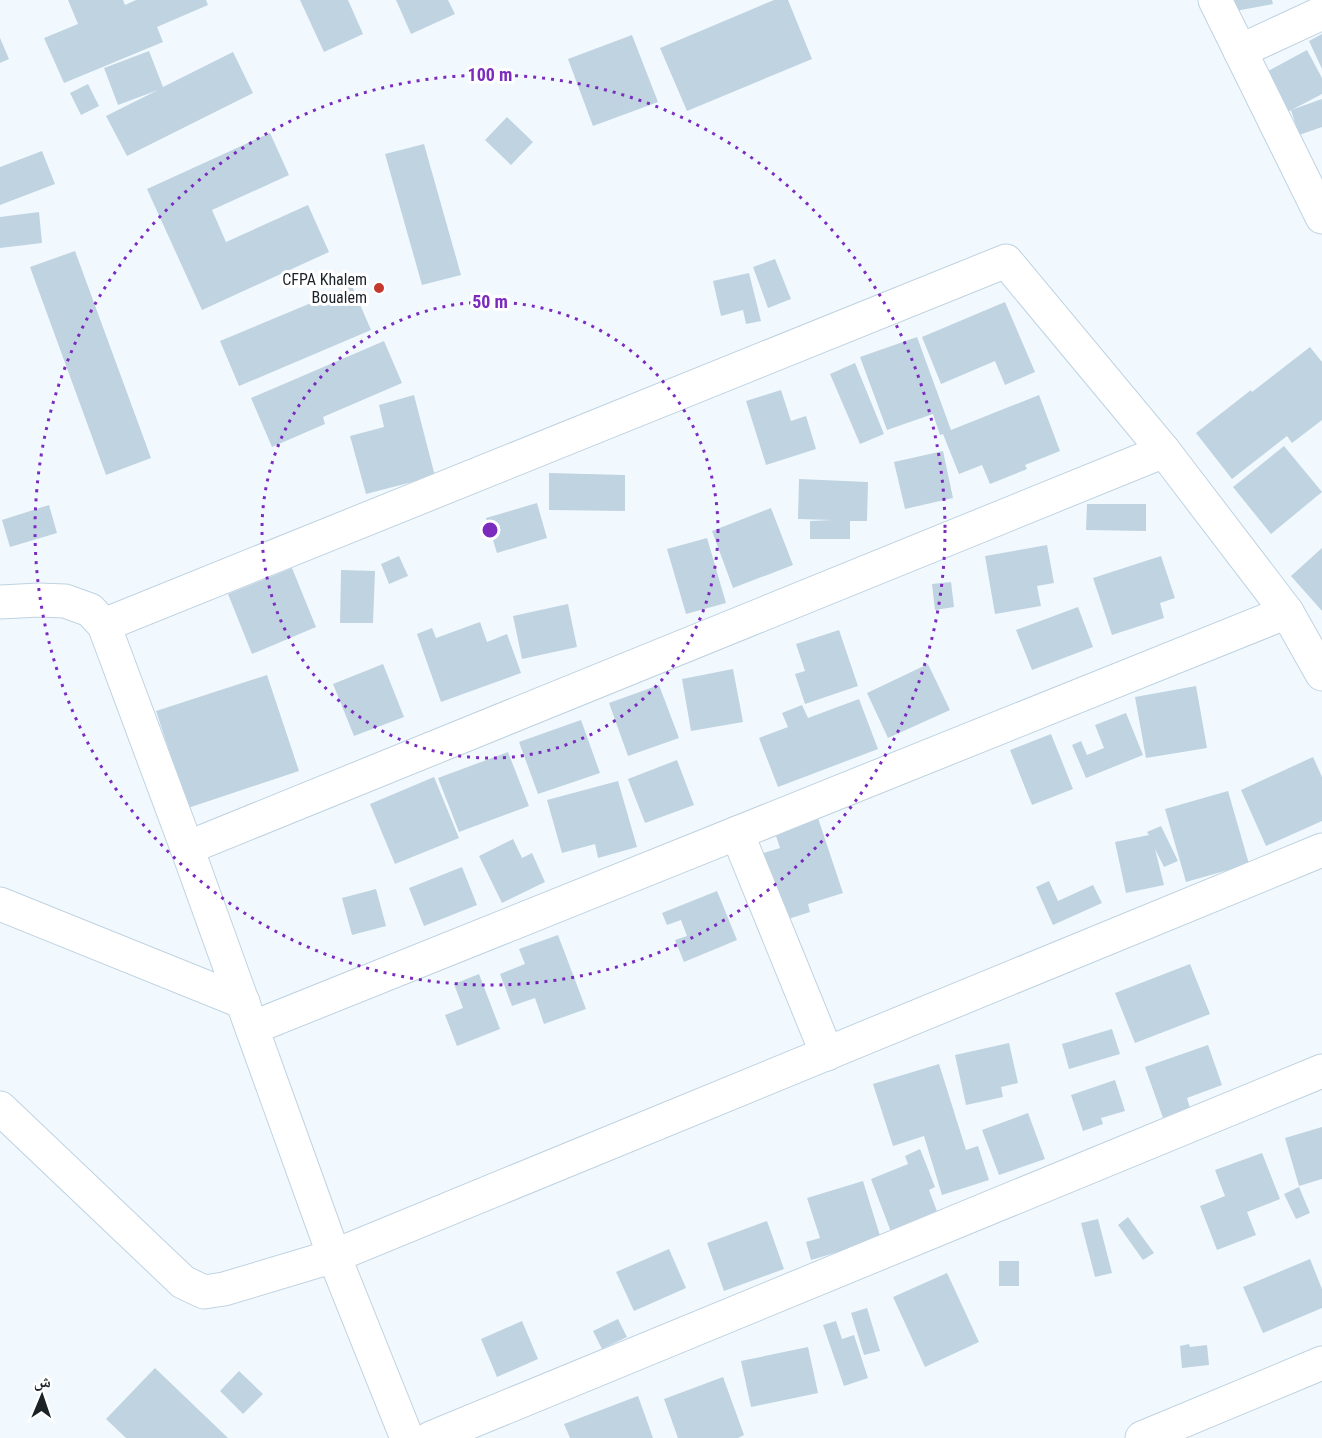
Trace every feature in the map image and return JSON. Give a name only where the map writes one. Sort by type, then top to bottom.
[{"type":"street","points":[[1215,0],[1322,217]]},
{"type":"street","points":[[1240,51],[1322,13]]},
{"type":"street","points":[[104,625],[1006,261],[1164,451],[1287,612],[1322,674]]},
{"type":"street","points":[[187,848],[1164,451]]},
{"type":"street","points":[[0,602],[65,601],[90,610],[104,625],[334,1256],[407,1438]]},
{"type":"street","points":[[0,904],[247,1015],[737,833],[1287,612]]},
{"type":"street","points":[[737,833],[826,1054]]},
{"type":"street","points":[[0,1108],[183,1282],[204,1292],[224,1289],[334,1256],[1322,850]]},
{"type":"street","points":[[431,1438],[1322,1071]]},
{"type":"street","points":[[1142,1438],[1193,1428],[1322,1363]]},
{"type":"building","points":[[68,0],[123,0],[125,5],[136,0],[206,0],[208,5],[157,27],[163,42],[64,83],[44,38],[78,24]]},
{"type":"building","points":[[300,0],[348,0],[363,34],[324,52]]},
{"type":"building","points":[[396,0],[448,0],[455,14],[411,34]]},
{"type":"building","points":[[774,0],[788,0],[812,59],[687,111],[660,48]]},
{"type":"building","points":[[1228,0],[1272,0],[1273,4],[1230,12]]},
{"type":"building","points":[[1322,34],[1322,69],[1309,41]]},
{"type":"building","points":[[632,35],[658,102],[593,126],[568,59]]},
{"type":"building","points":[[0,38],[9,59],[0,63]]},
{"type":"building","points":[[1307,50],[1322,78],[1322,94],[1278,117],[1257,77]]},
{"type":"building","points":[[149,51],[163,87],[233,52],[253,93],[127,156],[106,116],[158,90],[118,105],[104,68]]},
{"type":"building","points":[[88,84],[99,106],[81,115],[70,93]]},
{"type":"building","points":[[1322,99],[1322,127],[1299,135],[1291,110]]},
{"type":"building","points":[[507,117],[533,142],[511,165],[485,140]]},
{"type":"building","points":[[270,133],[289,175],[212,210],[226,242],[308,205],[329,252],[202,310],[147,189]]},
{"type":"building","points":[[424,144],[461,275],[422,285],[385,154]]},
{"type":"building","points":[[42,151],[55,184],[0,205],[0,167]]},
{"type":"building","points":[[39,212],[42,243],[0,248],[0,217]]},
{"type":"building","points":[[75,251],[151,458],[106,475],[30,267]]},
{"type":"building","points":[[775,259],[791,299],[768,308],[753,267]]},
{"type":"building","points":[[749,273],[761,321],[746,324],[743,310],[721,316],[713,281]]},
{"type":"building","points":[[352,286],[371,330],[239,386],[220,341]]},
{"type":"building","points":[[1005,302],[1035,372],[1005,385],[995,361],[941,384],[922,337]]},
{"type":"building","points":[[917,337],[951,430],[1039,395],[1060,451],[1025,465],[1027,469],[990,484],[982,465],[959,474],[943,434],[940,435],[933,414],[887,430],[860,357]]},
{"type":"building","points":[[384,341],[402,383],[323,417],[325,424],[272,447],[251,398]]},
{"type":"building","points":[[1310,347],[1322,362],[1322,420],[1292,443],[1287,436],[1232,479],[1196,433]]},
{"type":"building","points":[[855,363],[884,434],[860,444],[830,374]]},
{"type":"building","points":[[781,390],[791,421],[806,416],[816,449],[766,465],[746,401]]},
{"type":"building","points":[[414,395],[435,476],[366,494],[350,436],[384,427],[379,405]]},
{"type":"building","points":[[1284,446],[1322,492],[1271,534],[1233,487]]},
{"type":"building","points":[[943,451],[953,498],[905,509],[894,462]]},
{"type":"building","points":[[549,473],[625,475],[625,511],[549,510]]},
{"type":"building","points":[[799,479],[868,482],[867,521],[850,521],[850,539],[810,539],[810,521],[833,520],[798,519]]},
{"type":"building","points":[[537,503],[547,538],[497,553],[486,518]]},
{"type":"building","points":[[1087,504],[1146,504],[1146,531],[1086,530]]},
{"type":"building","points":[[49,505],[57,533],[10,547],[2,520]]},
{"type":"building","points":[[771,508],[793,565],[733,588],[712,531]]},
{"type":"building","points":[[707,538],[726,603],[686,614],[667,549]]},
{"type":"building","points":[[1047,545],[1054,583],[1037,586],[1041,606],[995,614],[985,556]]},
{"type":"building","points":[[1322,548],[1322,611],[1291,576]]},
{"type":"building","points":[[399,556],[408,576],[389,584],[381,564]]},
{"type":"building","points":[[1161,556],[1175,598],[1160,603],[1164,618],[1112,635],[1093,578]]},
{"type":"building","points":[[292,568],[316,627],[252,654],[228,594]]},
{"type":"building","points":[[341,570],[375,571],[373,623],[340,623]]},
{"type":"building","points":[[951,582],[954,607],[935,610],[932,584]]},
{"type":"building","points":[[568,604],[577,647],[522,659],[513,616]]},
{"type":"building","points":[[1078,607],[1093,647],[1032,670],[1016,630]]},
{"type":"building","points":[[480,622],[487,642],[507,634],[521,673],[441,702],[417,634],[432,628],[436,638]]},
{"type":"building","points":[[839,630],[858,686],[805,704],[795,674],[805,671],[796,644]]},
{"type":"building","points":[[383,664],[404,717],[354,736],[333,684]]},
{"type":"building","points":[[928,664],[950,710],[888,738],[867,693]]},
{"type":"building","points":[[733,669],[743,722],[691,731],[682,679]]},
{"type":"building","points":[[267,675],[299,771],[188,808],[156,711]]},
{"type":"building","points":[[659,685],[679,738],[628,756],[609,703]]},
{"type":"building","points":[[1196,686],[1207,748],[1146,758],[1135,697]]},
{"type":"building","points":[[859,699],[878,749],[778,787],[759,738],[788,727],[782,713],[802,705],[808,718]]},
{"type":"building","points":[[1126,713],[1143,755],[1086,778],[1072,745],[1081,741],[1087,755],[1104,748],[1095,725]]},
{"type":"building","points":[[581,720],[600,773],[538,794],[519,742]]},
{"type":"building","points":[[1051,734],[1073,789],[1032,805],[1010,750]]},
{"type":"building","points":[[508,752],[529,806],[459,832],[438,778]]},
{"type":"building","points":[[1313,757],[1322,777],[1322,821],[1266,846],[1241,790]]},
{"type":"building","points":[[677,760],[694,805],[645,823],[628,779]]},
{"type":"building","points":[[434,777],[459,838],[395,864],[370,804]]},
{"type":"building","points":[[618,781],[637,847],[598,858],[595,844],[562,853],[547,800]]},
{"type":"building","points":[[1228,791],[1249,864],[1186,882],[1165,809]]},
{"type":"building","points":[[818,818],[843,893],[808,904],[810,912],[782,921],[760,854],[780,848],[775,833]]},
{"type":"building","points":[[1161,826],[1178,861],[1164,867],[1155,849],[1164,885],[1126,893],[1115,842],[1149,835],[1147,832]]},
{"type":"building","points":[[513,839],[522,858],[532,853],[545,882],[502,903],[479,856]]},
{"type":"building","points":[[462,867],[477,905],[424,926],[409,888]]},
{"type":"building","points":[[1049,881],[1058,901],[1093,885],[1102,903],[1053,925],[1036,887]]},
{"type":"building","points":[[376,889],[386,926],[352,935],[342,898]]},
{"type":"building","points":[[717,891],[737,940],[684,962],[675,940],[687,936],[681,920],[667,925],[662,913]]},
{"type":"building","points":[[558,935],[586,1009],[544,1024],[535,998],[512,1006],[500,974],[525,964],[519,949]]},
{"type":"building","points":[[1190,964],[1210,1014],[1135,1043],[1115,993]]},
{"type":"building","points":[[479,974],[500,1029],[457,1046],[445,1015],[463,1008],[454,984]]},
{"type":"building","points":[[1112,1029],[1120,1054],[1069,1069],[1062,1044]]},
{"type":"building","points":[[1009,1043],[1018,1083],[1001,1087],[1003,1097],[966,1105],[955,1055]]},
{"type":"building","points":[[1208,1045],[1222,1085],[1187,1098],[1190,1108],[1163,1118],[1145,1067]]},
{"type":"building","points":[[939,1064],[966,1150],[978,1146],[989,1180],[942,1195],[924,1136],[893,1146],[873,1084]]},
{"type":"building","points":[[1115,1080],[1125,1111],[1101,1118],[1103,1124],[1083,1131],[1071,1095]]},
{"type":"building","points":[[1028,1113],[1045,1159],[999,1175],[982,1130]]},
{"type":"building","points":[[1322,1127],[1322,1179],[1299,1186],[1285,1138]]},
{"type":"building","points":[[920,1149],[935,1187],[929,1190],[938,1214],[891,1232],[871,1179],[908,1164],[905,1156]]},
{"type":"building","points":[[1262,1153],[1280,1199],[1247,1212],[1256,1235],[1217,1250],[1200,1206],[1225,1196],[1215,1170]]},
{"type":"building","points":[[863,1181],[881,1239],[811,1260],[806,1242],[820,1238],[807,1198]]},
{"type":"building","points":[[1299,1187],[1310,1213],[1296,1219],[1284,1194]]},
{"type":"building","points":[[1128,1217],[1154,1253],[1143,1260],[1118,1225]]},
{"type":"building","points":[[1098,1219],[1112,1273],[1095,1277],[1081,1223]]},
{"type":"building","points":[[767,1221],[784,1269],[724,1291],[707,1243]]},
{"type":"building","points":[[669,1249],[686,1288],[634,1311],[616,1272]]},
{"type":"building","points":[[1310,1259],[1322,1289],[1322,1308],[1263,1333],[1243,1287]]},
{"type":"building","points":[[999,1261],[1019,1261],[1019,1286],[999,1286]]},
{"type":"building","points":[[947,1273],[979,1342],[925,1367],[893,1297]]},
{"type":"building","points":[[867,1308],[880,1351],[864,1355],[851,1313]]},
{"type":"building","points":[[618,1319],[627,1337],[602,1349],[593,1331]]},
{"type":"building","points":[[522,1321],[538,1359],[497,1377],[481,1339]]},
{"type":"building","points":[[836,1321],[842,1339],[854,1335],[868,1378],[844,1386],[823,1325]]},
{"type":"building","points":[[1189,1344],[1190,1347],[1207,1345],[1209,1365],[1182,1368],[1180,1346]]},
{"type":"building","points":[[808,1347],[818,1393],[751,1407],[741,1361]]},
{"type":"building","points":[[155,1368],[228,1438],[126,1438],[106,1419]]},
{"type":"building","points":[[239,1371],[263,1394],[243,1414],[220,1391]]},
{"type":"building","points":[[723,1377],[744,1435],[738,1438],[678,1438],[664,1399]]},
{"type":"building","points":[[638,1396],[653,1438],[570,1438],[564,1424]]},
{"type":"place","name":"CFPA Khalem Boualem","points":[[379,288]]}]
